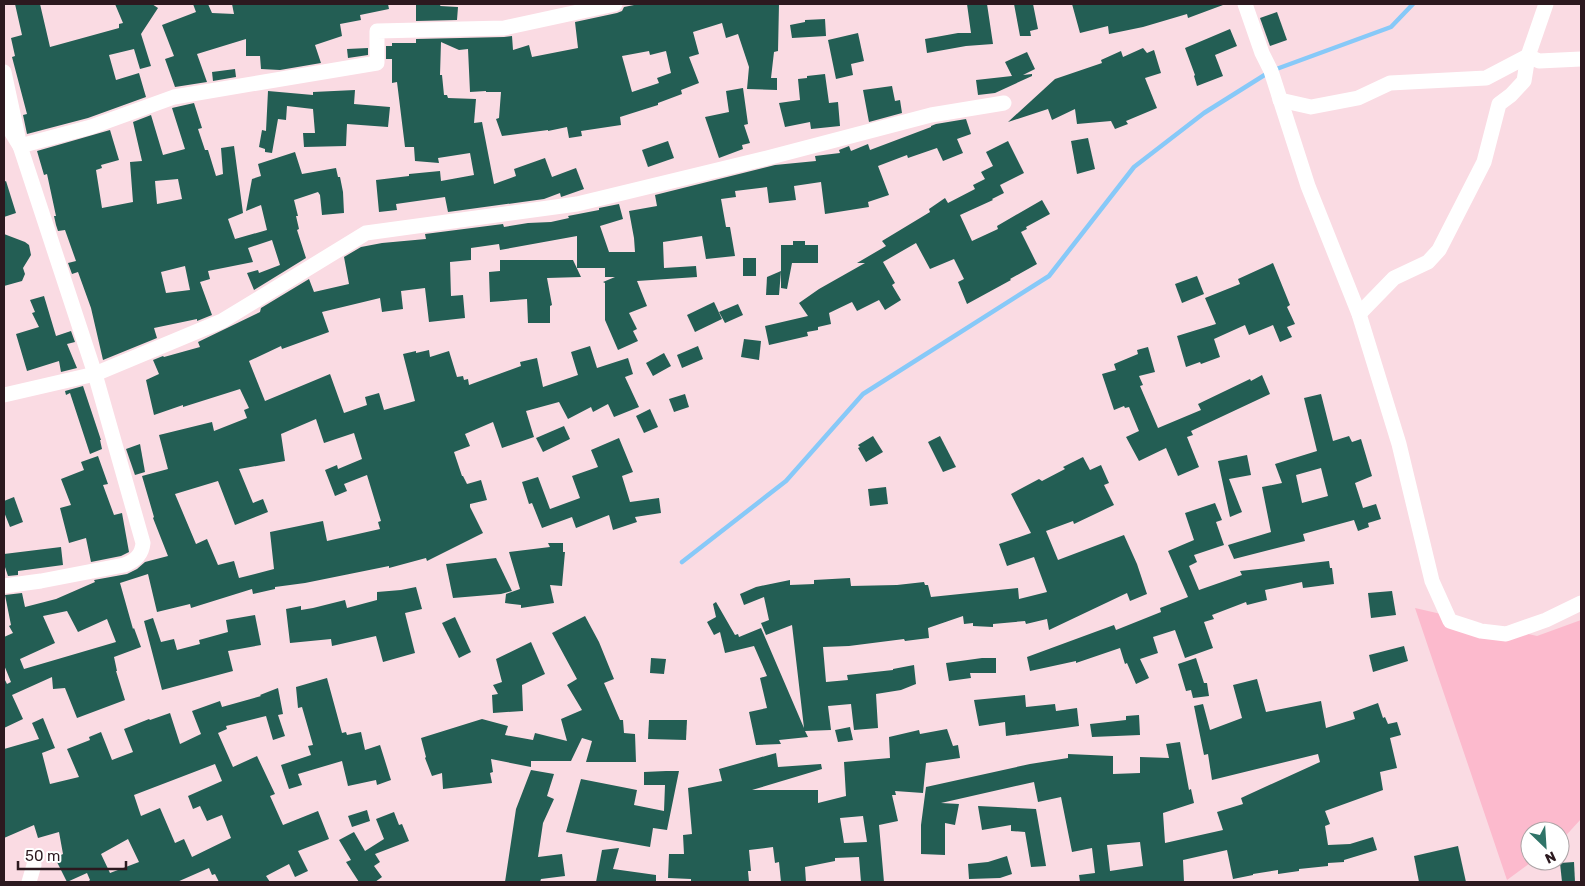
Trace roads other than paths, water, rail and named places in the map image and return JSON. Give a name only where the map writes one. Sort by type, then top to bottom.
[{"type":"street","points":[[20,146],[92,128],[174,97],[378,63],[377,30],[504,28],[615,4]]},
{"type":"street","points":[[1245,4],[1262,53],[1271,71],[1308,186],[1359,314],[1399,444],[1432,581],[1450,621],[1481,631],[1506,634],[1546,620],[1581,603]]},
{"type":"street","points":[[1359,314],[1394,278],[1428,262],[1439,250],[1484,162],[1499,104],[1511,95],[1524,81],[1528,56],[1546,4]]},
{"type":"street","points":[[1280,100],[1311,107],[1358,98],[1390,83],[1486,78],[1528,56]]},
{"type":"street","points":[[1528,56],[1538,61],[1581,59]]},
{"type":"street","points":[[4,72],[20,146],[95,374],[143,543],[142,550],[134,562],[41,581],[4,586]]},
{"type":"street","points":[[4,395],[95,374],[222,321],[366,233],[577,204],[931,115],[1004,103]]},
{"type":"street","points":[[4,120],[20,146]]},
{"type":"street","points":[[29,882],[34,865]]},
{"type":"waterway","points":[[682,562],[786,481],[863,394],[1049,276],[1134,167],[1204,113],[1271,71],[1391,27],[1413,4]]}]
